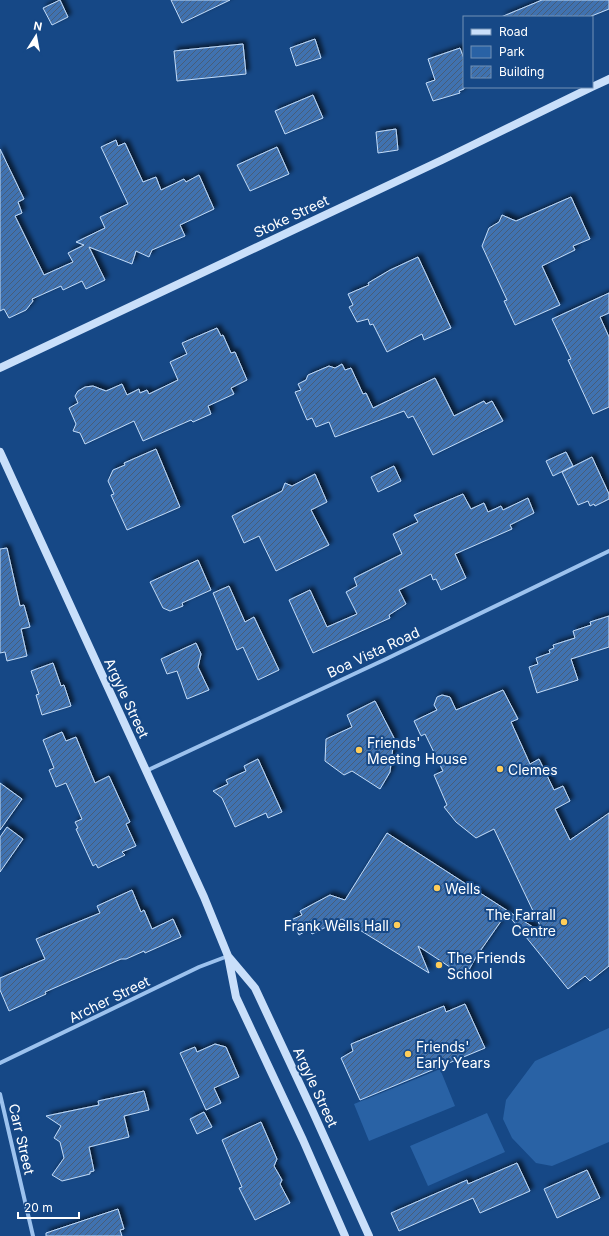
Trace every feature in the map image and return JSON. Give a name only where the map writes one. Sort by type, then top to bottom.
[{"type":"main road","name":"Stoke Street","points":[[593,87],[609,79]]},
{"type":"main road","name":"Stoke Street","points":[[0,368],[442,160],[590,88]]},
{"type":"main road","name":"Argyle Street","points":[[0,452],[204,897],[228,956],[236,997],[303,1140],[344,1236]]},
{"type":"main road","name":"Argyle Street","points":[[228,956],[255,988],[369,1236]]},
{"type":"street","name":"Boa Vista Road","points":[[146,771],[386,659],[609,551]]},
{"type":"street","name":"Archer Street","points":[[0,1063],[199,967],[228,956]]},
{"type":"street","name":"Carr Street","points":[[0,1094],[33,1236]]},
{"type":"green space","points":[[609,1028],[609,1142],[552,1166],[536,1163],[512,1138],[503,1119],[506,1100],[535,1061]]},
{"type":"green space","points":[[440,1069],[455,1106],[369,1141],[354,1104]]},
{"type":"green space","points":[[487,1113],[505,1152],[428,1186],[410,1146]]},
{"type":"building","points":[[60,0],[68,17],[52,25],[43,8]]},
{"type":"building","points":[[171,0],[230,0],[182,23]]},
{"type":"building","points":[[542,0],[609,0],[609,9],[592,16],[503,16]]},
{"type":"building","points":[[315,39],[321,58],[296,66],[290,48]]},
{"type":"building","points":[[243,44],[246,74],[177,81],[174,51]]},
{"type":"building","points":[[460,48],[463,56],[464,89],[459,91],[460,93],[433,101],[426,83],[435,80],[428,59]]},
{"type":"building","points":[[313,95],[323,118],[285,134],[275,111]]},
{"type":"building","points":[[396,129],[398,150],[378,153],[376,132]]},
{"type":"building","points":[[116,140],[118,146],[125,143],[143,182],[156,177],[161,190],[184,179],[186,182],[199,175],[214,209],[180,225],[185,236],[152,250],[149,257],[136,251],[132,264],[89,247],[105,280],[86,289],[82,281],[63,290],[61,286],[32,299],[33,301],[26,310],[9,318],[4,309],[0,311],[0,149],[24,199],[18,202],[22,213],[15,216],[44,275],[73,262],[68,253],[84,245],[76,242],[105,228],[100,217],[128,204],[101,147]]},
{"type":"building","points":[[277,147],[289,174],[250,191],[237,165]]},
{"type":"building","points":[[571,197],[590,239],[573,246],[575,250],[542,266],[560,305],[515,325],[504,301],[507,300],[482,246],[489,228],[499,222],[502,215],[516,221]]},
{"type":"building","points":[[418,257],[451,328],[424,340],[422,334],[387,352],[373,324],[370,325],[368,319],[357,322],[349,307],[353,305],[348,294],[369,285],[368,283],[390,270]]},
{"type":"building","points":[[609,293],[609,313],[600,317],[609,337],[609,407],[593,414],[568,360],[571,359],[552,319]]},
{"type":"building","points":[[217,328],[221,336],[223,335],[231,353],[235,352],[247,380],[231,388],[234,394],[208,406],[211,414],[193,422],[191,420],[143,441],[134,421],[85,444],[80,433],[73,431],[76,424],[69,408],[78,403],[75,396],[78,391],[85,387],[93,386],[106,391],[122,384],[127,395],[139,389],[140,393],[147,390],[149,394],[178,380],[170,362],[187,354],[182,343]]},
{"type":"building","points":[[342,364],[345,370],[351,368],[363,394],[366,393],[373,408],[435,378],[454,416],[484,401],[486,404],[492,401],[503,421],[433,455],[413,416],[408,418],[404,411],[335,437],[329,422],[316,427],[312,418],[307,420],[295,392],[301,390],[298,384],[306,380],[308,375],[329,366],[335,368]]},
{"type":"building","points":[[156,449],[180,507],[127,530],[111,495],[114,494],[108,481],[113,470],[125,465],[124,463]]},
{"type":"building","points":[[566,452],[573,466],[553,476],[546,461]]},
{"type":"building","points":[[592,457],[609,494],[609,499],[595,506],[594,504],[590,506],[588,501],[578,505],[562,472]]},
{"type":"building","points":[[394,466],[401,481],[378,492],[371,477]]},
{"type":"building","points":[[315,474],[327,502],[311,510],[329,545],[276,571],[259,536],[244,543],[232,516],[282,491],[285,483],[292,486]]},
{"type":"building","points":[[463,494],[471,509],[484,503],[488,512],[501,506],[503,510],[528,498],[534,513],[510,525],[512,529],[455,554],[466,578],[441,590],[436,579],[433,580],[431,574],[399,590],[406,604],[389,615],[390,618],[313,653],[289,600],[310,590],[327,627],[357,614],[346,592],[357,586],[354,578],[402,554],[393,534],[418,522],[414,515]]},
{"type":"building","points":[[7,548],[20,606],[24,605],[30,627],[21,629],[27,656],[7,661],[5,652],[0,653],[0,549]]},
{"type":"building","points":[[198,560],[211,590],[182,603],[183,606],[170,611],[163,608],[150,582]]},
{"type":"building","points":[[229,586],[245,622],[254,617],[279,670],[258,680],[243,647],[237,650],[213,593]]},
{"type":"building","points":[[609,616],[609,647],[571,659],[578,680],[537,693],[529,667],[538,664],[536,658],[550,653],[549,650],[554,648],[553,645],[575,638],[573,631],[591,625],[590,622]]},
{"type":"building","points":[[196,643],[201,654],[198,667],[209,690],[187,699],[177,671],[167,674],[161,659]]},
{"type":"building","points":[[53,663],[61,686],[64,685],[71,706],[42,715],[36,695],[39,694],[31,671]]},
{"type":"building","points":[[503,690],[518,719],[511,722],[530,764],[539,759],[554,790],[563,786],[570,801],[555,809],[570,840],[609,813],[609,966],[590,981],[585,976],[568,989],[509,916],[511,913],[544,934],[494,829],[476,838],[456,822],[444,807],[447,805],[434,775],[443,771],[425,734],[421,736],[414,721],[437,710],[434,705],[437,697],[442,695],[450,697],[456,710]]},
{"type":"building","name":"Friends' Meeting House","points":[[375,701],[394,738],[390,772],[380,789],[352,771],[344,775],[325,761],[326,739],[352,727],[347,715]]},
{"type":"building","points":[[62,732],[66,741],[76,737],[95,783],[109,776],[130,822],[126,824],[136,846],[122,852],[125,855],[98,868],[96,864],[93,866],[76,829],[78,828],[75,822],[82,819],[66,783],[56,787],[49,770],[54,768],[43,740]]},
{"type":"building","points":[[258,759],[282,812],[268,818],[266,813],[235,827],[222,798],[213,791],[228,784],[226,780],[246,771],[244,766]]},
{"type":"building","points":[[0,783],[22,799],[0,830]]},
{"type":"building","points":[[7,827],[23,839],[0,872],[0,837]]},
{"type":"building","points":[[387,833],[508,911],[476,957],[465,977],[418,946],[429,973],[342,919],[312,934],[309,929],[299,935],[291,920],[302,915],[300,911],[330,895],[345,900]]},
{"type":"building","points":[[132,890],[141,912],[144,910],[152,929],[173,919],[181,937],[145,953],[144,951],[126,959],[121,959],[45,992],[46,994],[9,1011],[0,990],[0,978],[45,959],[36,939],[100,913],[97,906]]},
{"type":"building","name":"Friends' Early Years","points":[[465,1004],[485,1048],[360,1100],[341,1058],[353,1051],[351,1044],[444,1006],[446,1012]]},
{"type":"building","points":[[215,1044],[226,1047],[239,1077],[214,1088],[221,1103],[206,1110],[180,1053],[195,1047],[197,1052]]},
{"type":"building","points":[[144,1091],[149,1110],[124,1116],[129,1137],[89,1147],[94,1171],[90,1172],[90,1174],[62,1181],[52,1175],[64,1158],[60,1142],[54,1138],[61,1126],[46,1116],[99,1105],[98,1101]]},
{"type":"building","points":[[204,1112],[212,1127],[197,1134],[190,1119]]},
{"type":"building","points":[[261,1122],[277,1159],[274,1166],[282,1180],[280,1184],[290,1203],[255,1220],[239,1188],[242,1187],[222,1140]]},
{"type":"building","points":[[517,1163],[530,1191],[480,1213],[473,1198],[399,1231],[391,1213],[467,1180],[468,1184]]},
{"type":"building","points":[[587,1170],[600,1198],[557,1218],[544,1189]]},
{"type":"building","points":[[118,1209],[124,1229],[120,1230],[122,1236],[46,1236],[46,1233]]},
{"type":"place","name":"Friends' Meeting House","points":[[359,750]]},
{"type":"place","name":"Clemes","points":[[500,769]]},
{"type":"place","name":"Wells","points":[[437,888]]},
{"type":"place","name":"The Farrall Centre","points":[[564,922]]},
{"type":"place","name":"Frank Wells Hall","points":[[397,925]]},
{"type":"place","name":"The Friends School","points":[[439,965]]},
{"type":"place","name":"Friends' Early Years","points":[[408,1054]]}]
